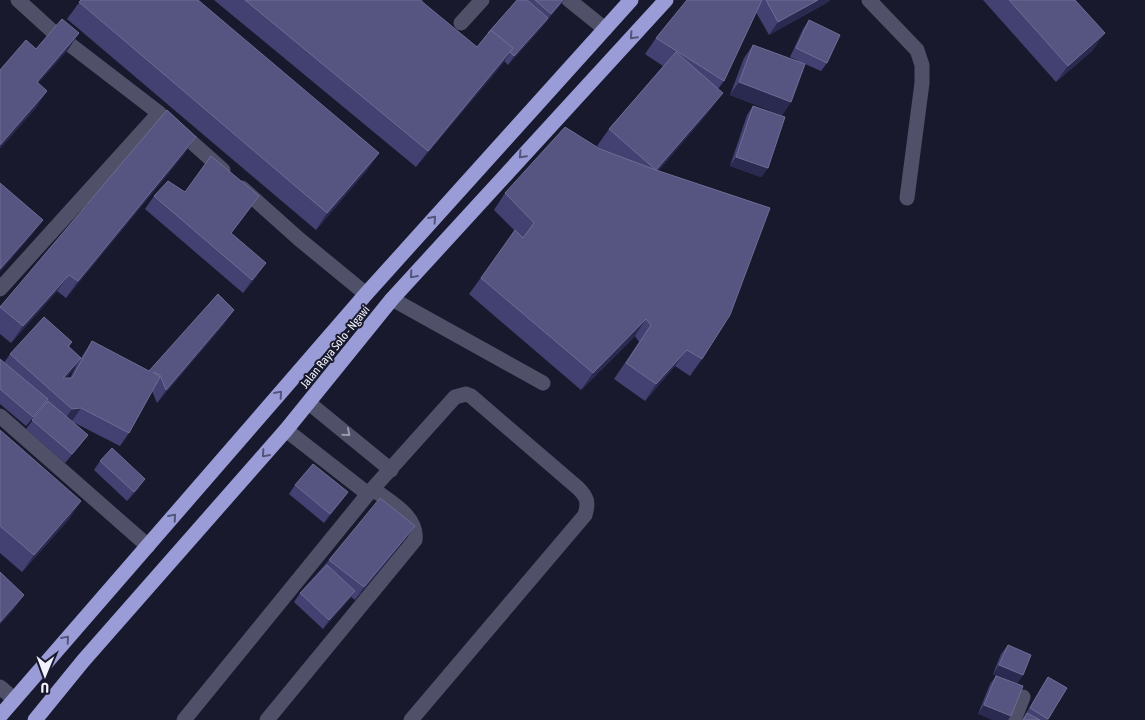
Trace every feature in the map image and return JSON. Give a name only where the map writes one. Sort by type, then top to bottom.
[{"type":"highway","name":"Jalan Raya Solo - Ngawi","points":[[0,716],[366,294],[631,0]]},
{"type":"highway","name":"Jalan Raya Solo - Ngawi","points":[[36,720],[83,661],[309,403],[392,299],[666,0]]},
{"type":"street","points":[[18,0],[51,30],[159,113],[299,239],[366,294]]},
{"type":"street","points":[[461,23],[482,0]]},
{"type":"street","points":[[569,0],[605,29]]},
{"type":"street","points":[[869,0],[917,50],[922,65],[922,83],[907,198]]},
{"type":"street","points":[[0,289],[159,113]]},
{"type":"street","points":[[392,299],[543,383]]},
{"type":"street","points":[[184,720],[370,492],[455,397],[466,394],[472,396],[578,488],[588,500],[585,515],[411,720]]},
{"type":"street","points":[[309,403],[391,470]]},
{"type":"street","points":[[0,416],[148,546]]},
{"type":"street","points":[[267,720],[415,540],[416,529],[409,517],[370,492],[286,430]]},
{"type":"street","points":[[0,686],[14,699]]},
{"type":"street","points":[[1014,720],[1023,697]]},
{"type":"building","points":[[81,0],[198,0],[379,153],[327,213],[79,2]]},
{"type":"building","points":[[245,0],[420,0],[477,47],[491,30],[513,48],[428,151]]},
{"type":"building","points":[[517,0],[527,0],[548,18],[514,56],[510,52],[513,48],[491,30],[488,33]]},
{"type":"building","points":[[535,0],[563,0],[551,14]]},
{"type":"building","points":[[687,0],[762,0],[724,81],[656,38]]},
{"type":"building","points":[[766,0],[818,0],[778,22]]},
{"type":"building","points":[[1009,0],[1075,0],[1105,33],[1068,66]]},
{"type":"building","points":[[62,19],[79,33],[37,82],[47,91],[0,145],[0,70],[26,40],[36,49]]},
{"type":"building","points":[[809,20],[840,35],[827,63],[796,48]]},
{"type":"building","points":[[753,45],[805,64],[791,102],[739,82]]},
{"type":"building","points":[[676,52],[723,93],[656,170],[609,129]]},
{"type":"building","points":[[753,106],[785,117],[768,168],[736,157]]},
{"type":"building","points":[[167,110],[196,137],[78,281],[69,275],[23,326],[0,307]]},
{"type":"building","points":[[565,127],[600,149],[770,208],[730,315],[702,359],[687,350],[656,384],[626,363],[651,325],[646,319],[593,373],[481,278],[515,230],[523,238],[534,223],[505,193]]},
{"type":"building","points":[[211,156],[259,196],[231,233],[266,263],[252,280],[154,196],[168,181],[185,192]]},
{"type":"building","points":[[0,183],[43,220],[0,269]]},
{"type":"building","points":[[218,294],[234,310],[166,390],[160,375],[153,372],[160,377],[129,433],[81,408],[72,409],[10,354],[44,317],[72,342],[68,346],[81,358],[63,378],[72,378],[92,341],[149,371]]},
{"type":"building","points":[[0,359],[48,399],[33,417],[0,389]]},
{"type":"building","points":[[48,401],[88,435],[72,454],[32,420]]},
{"type":"building","points":[[0,430],[81,501],[34,555],[0,526]]},
{"type":"building","points":[[112,448],[145,479],[134,492],[100,461]]},
{"type":"building","points":[[313,464],[348,492],[330,514],[295,485]]},
{"type":"building","points":[[380,498],[415,526],[364,587],[329,560]]},
{"type":"building","points":[[327,565],[355,591],[329,620],[300,593]]},
{"type":"building","points":[[0,572],[24,595],[0,622]]},
{"type":"building","points":[[1008,645],[1031,655],[1023,675],[999,665]]},
{"type":"building","points":[[996,676],[1023,686],[1011,716],[984,705]]},
{"type":"building","points":[[1048,677],[1067,688],[1048,719],[1030,708]]},
{"type":"building","points":[[1027,713],[1040,720],[1023,720]]}]
